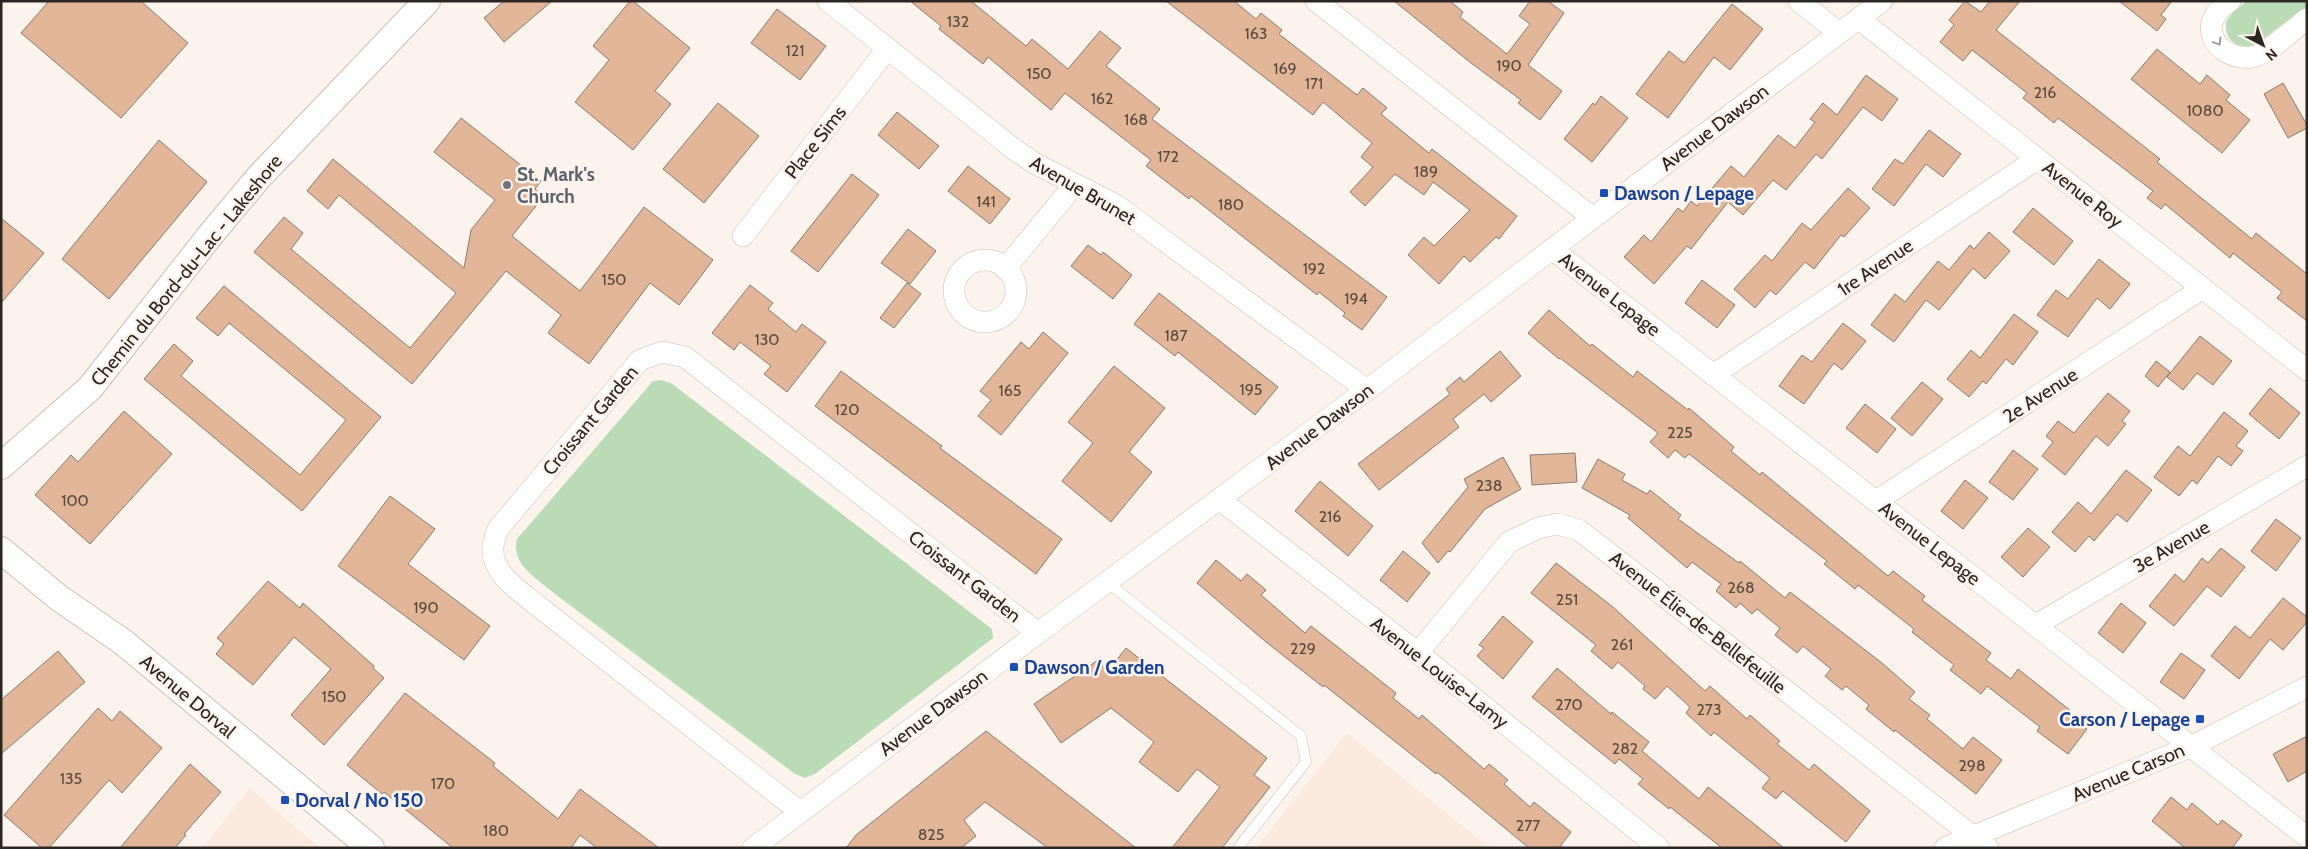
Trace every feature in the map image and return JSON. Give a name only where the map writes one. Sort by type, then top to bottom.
[{"type":"street","name":"Chemin du Bord-du-Lac - Lakeshore","points":[[1,466],[90,388],[212,233],[259,177],[427,1]]},
{"type":"street","name":"Avenue Brunet","points":[[828,1],[1015,150],[1036,164],[1116,205],[1367,390]]},
{"type":"street","points":[[1316,1],[1593,218]]},
{"type":"street","points":[[1799,1],[1839,33]]},
{"type":"street","name":"Avenue Dawson","points":[[754,848],[1038,633],[1367,390],[1882,1]]},
{"type":"street","points":[[2230,1],[2215,16],[2212,30],[2218,45],[2235,56],[2256,56],[2307,19]]},
{"type":"street","name":"Avenue Roy","points":[[1859,19],[2307,370]]},
{"type":"street","name":"Place Sims","points":[[743,236],[888,49]]},
{"type":"street","name":"1re Avenue","points":[[1713,375],[2037,159]]},
{"type":"street","points":[[1005,269],[1074,184]]},
{"type":"street","name":"Avenue Lepage","points":[[1552,250],[2307,837]]},
{"type":"street","name":"2e Avenue","points":[[1876,501],[2203,288]]},
{"type":"street","name":"Croissant Garden","points":[[800,812],[538,606],[505,577],[496,564],[492,549],[498,529],[640,360],[662,352],[685,357],[1038,633]]},
{"type":"street","name":"3e Avenue","points":[[2036,625],[2307,466]]},
{"type":"street","name":"Avenue Louise-Lamy","points":[[1219,499],[1418,653],[1659,848]]},
{"type":"street","name":"Avenue Élie-de-Bellefeuille","points":[[1418,653],[1509,542],[1538,528],[1557,524],[1579,530],[1981,842]]},
{"type":"street","name":"Avenue Dorval","points":[[1,550],[59,598],[123,642],[371,848]]},
{"type":"street","name":"Avenue Carson","points":[[1945,848],[1981,842],[2192,746],[2307,686]]},
{"type":"lane","points":[[1108,582],[1301,736],[1306,762],[1238,848]]},
{"type":"shaded area","points":[[1347,733],[1490,848],[1256,848]]},
{"type":"shaded area","points":[[250,788],[320,848],[202,848]]},
{"type":"green space","points":[[2247,1],[2307,1],[2307,6],[2258,43],[2245,46],[2230,40],[2226,29],[2226,22],[2233,12]]},
{"type":"green space","points":[[661,380],[671,383],[992,629],[993,638],[815,774],[805,778],[795,774],[555,594],[527,571],[521,564],[518,556],[516,548],[517,539],[653,381]]},
{"type":"building","points":[[49,1],[141,1],[188,43],[121,118],[21,33]]},
{"type":"building","points":[[504,1],[552,1],[504,42],[484,18]]},
{"type":"building","points":[[630,1],[633,1],[690,48],[655,91],[671,104],[633,150],[575,102],[609,60],[593,46]]},
{"type":"building","points":[[910,1],[971,1],[1026,46],[1032,39],[1068,69],[1100,31],[1121,48],[1106,66],[1160,109],[1152,119],[1387,297],[1362,330],[1343,316],[1345,313],[1319,292],[1317,295],[1191,196],[1189,199],[1146,166],[1151,160],[1065,93],[1051,110],[988,57],[983,64],[939,29],[941,26]]},
{"type":"building","points":[[1166,1],[1234,1],[1256,19],[1261,13],[1282,30],[1279,34],[1357,95],[1363,88],[1387,108],[1381,114],[1429,153],[1432,149],[1517,216],[1499,239],[1496,237],[1470,262],[1464,256],[1439,284],[1408,255],[1424,237],[1434,246],[1470,210],[1433,182],[1424,195],[1395,174],[1365,206],[1350,192],[1373,167],[1361,157],[1372,143],[1323,102],[1313,115]]},
{"type":"building","points":[[1394,1],[1450,1],[1463,12],[1460,17],[1507,54],[1530,24],[1519,16],[1530,1],[1548,1],[1564,13],[1528,65],[1562,91],[1540,120],[1518,103],[1521,100],[1471,63]]},
{"type":"building","points":[[1965,1],[1981,12],[1990,1],[2020,1],[1996,30],[2160,159],[2157,162],[2252,239],[2256,233],[2307,274],[2307,321],[2277,298],[2282,292],[2233,253],[2230,258],[2165,204],[2161,209],[2147,198],[2153,191],[2058,118],[2054,123],[2023,98],[2027,93],[1972,50],[1963,61],[1940,42],[1954,25],[1949,20]]},
{"type":"building","points":[[2119,1],[2172,1],[2161,15],[2166,19],[2157,31]]},
{"type":"building","points":[[1732,4],[1763,29],[1730,70],[1714,57],[1668,118],[1636,94],[1669,51],[1684,63]]},
{"type":"building","points":[[777,9],[826,46],[800,80],[751,43]]},
{"type":"building","points":[[2157,49],[2200,84],[2207,75],[2230,95],[2226,100],[2250,120],[2222,153],[2131,79]]},
{"type":"building","points":[[1866,75],[1898,99],[1882,121],[1863,107],[1822,159],[1816,154],[1786,190],[1773,180],[1743,215],[1728,202],[1691,249],[1687,246],[1654,284],[1624,257],[1644,235],[1651,242],[1678,208],[1683,212],[1691,201],[1697,206],[1731,166],[1744,177],[1778,135],[1795,148],[1815,122],[1810,119],[1823,103],[1837,115]]},
{"type":"building","points":[[2283,83],[2307,125],[2307,128],[2288,138],[2264,94]]},
{"type":"building","points":[[1601,96],[1628,118],[1592,162],[1564,139]]},
{"type":"building","points":[[718,103],[759,136],[704,203],[663,169]]},
{"type":"building","points":[[897,112],[939,146],[919,169],[878,135]]},
{"type":"building","points":[[461,118],[541,181],[535,189],[544,196],[512,236],[580,291],[644,207],[713,260],[679,305],[650,283],[589,364],[548,333],[561,315],[506,271],[412,384],[254,252],[284,217],[303,233],[291,249],[410,348],[456,293],[339,195],[328,209],[307,191],[333,159],[464,268],[471,230],[495,200],[434,152]]},
{"type":"building","points":[[1929,130],[1961,154],[1943,177],[1926,164],[1894,206],[1872,189],[1895,159],[1903,164]]},
{"type":"building","points":[[159,140],[207,182],[109,299],[62,259]]},
{"type":"building","points":[[968,166],[1010,199],[990,224],[948,191]]},
{"type":"building","points":[[852,174],[879,195],[818,272],[791,251]]},
{"type":"building","points":[[1848,188],[1870,208],[1844,237],[1841,235],[1814,269],[1805,262],[1776,295],[1770,290],[1755,308],[1734,289],[1765,255],[1772,261],[1802,223],[1811,230]]},
{"type":"building","points":[[2033,208],[2073,241],[2054,265],[2013,232]]},
{"type":"building","points":[[1,218],[44,253],[1,303]]},
{"type":"building","points":[[908,229],[936,251],[910,284],[881,263]]},
{"type":"building","points":[[1989,232],[2010,251],[1985,279],[1973,268],[1939,310],[1926,300],[1894,342],[1871,325],[1895,294],[1905,302],[1938,261],[1949,270],[1970,245],[1974,249]]},
{"type":"building","points":[[1088,245],[1101,255],[1103,252],[1132,275],[1113,299],[1071,266]]},
{"type":"building","points":[[2099,259],[2130,284],[2110,309],[2097,298],[2068,337],[2037,315],[2056,290],[2068,299]]},
{"type":"building","points":[[1702,280],[1735,305],[1717,328],[1685,303]]},
{"type":"building","points":[[907,283],[921,294],[894,328],[880,318]]},
{"type":"building","points":[[750,285],[773,303],[768,309],[796,332],[802,324],[826,342],[787,392],[764,374],[771,366],[740,342],[734,350],[712,333]]},
{"type":"building","points":[[224,286],[381,417],[302,511],[144,379],[174,344],[193,361],[181,376],[300,475],[346,420],[229,323],[218,336],[196,318]]},
{"type":"building","points":[[1159,293],[1278,387],[1255,415],[1178,352],[1175,356],[1134,324]]},
{"type":"building","points":[[1549,310],[1590,346],[1592,344],[1633,377],[1637,371],[1688,410],[1689,408],[1734,447],[1731,451],[1760,475],[1762,472],[1888,576],[1893,571],[1925,596],[1922,600],[1991,653],[1986,660],[2011,679],[2018,669],[2071,711],[2068,716],[2087,729],[2068,754],[2037,731],[2040,727],[1987,686],[1981,694],[1950,670],[1954,665],[1912,632],[1914,629],[1858,585],[1855,589],[1824,564],[1827,561],[1689,454],[1685,458],[1675,450],[1668,458],[1650,442],[1658,433],[1559,359],[1528,333]]},
{"type":"building","points":[[2014,314],[2038,332],[2013,365],[2006,359],[1986,384],[1983,381],[1969,397],[1947,379],[1971,350],[1980,358]]},
{"type":"building","points":[[1843,323],[1866,341],[1842,370],[1834,363],[1804,404],[1779,386],[1802,355],[1812,362]]},
{"type":"building","points":[[1043,332],[1068,353],[1001,435],[978,416],[991,400],[980,391],[1021,342],[1029,349]]},
{"type":"building","points":[[2200,336],[2232,361],[2213,385],[2197,373],[2183,390],[2167,377]]},
{"type":"building","points":[[1500,351],[1521,376],[1491,402],[1484,394],[1453,419],[1459,427],[1379,490],[1358,464],[1450,394],[1446,389],[1460,377],[1464,382]]},
{"type":"building","points":[[2156,361],[2170,372],[2158,387],[2145,376]]},
{"type":"building","points":[[1114,366],[1165,408],[1129,452],[1152,472],[1111,522],[1062,481],[1093,443],[1068,422]]},
{"type":"building","points":[[841,371],[1062,539],[1036,574],[815,406]]},
{"type":"building","points":[[1922,382],[1943,399],[1912,436],[1891,418]]},
{"type":"building","points":[[2270,388],[2300,413],[2279,439],[2249,414]]},
{"type":"building","points":[[2108,393],[2130,411],[2122,421],[2126,424],[2108,446],[2096,436],[2065,475],[2042,456],[2053,442],[2046,436],[2058,421],[2074,433]]},
{"type":"building","points":[[1865,404],[1896,429],[1877,453],[1846,428]]},
{"type":"building","points":[[124,411],[172,454],[90,544],[35,495],[71,455],[78,462]]},
{"type":"building","points":[[2224,412],[2248,431],[2236,446],[2243,451],[2231,466],[2218,456],[2197,484],[2192,480],[2179,496],[2154,477],[2178,446],[2190,456]]},
{"type":"building","points":[[2013,450],[2038,469],[2013,500],[1989,482]]},
{"type":"building","points":[[1575,453],[1577,482],[1532,485],[1530,455]]},
{"type":"building","points":[[1503,457],[1521,489],[1485,509],[1450,552],[1448,551],[1438,563],[1422,543],[1468,487],[1464,479]]},
{"type":"building","points":[[1598,459],[1625,474],[1622,480],[1647,494],[1650,490],[1681,515],[1678,519],[1739,563],[1740,561],[1785,598],[1790,592],[1882,663],[1915,692],[1909,699],[1930,715],[1927,719],[1963,749],[1973,737],[2002,760],[1976,794],[1866,709],[1869,705],[1846,686],[1842,690],[1825,676],[1831,669],[1803,646],[1797,653],[1775,635],[1780,628],[1757,609],[1752,614],[1740,603],[1736,608],[1716,591],[1721,584],[1692,562],[1687,568],[1628,518],[1630,515],[1582,488]]},
{"type":"building","points":[[2126,470],[2152,490],[2127,522],[2117,514],[2094,541],[2089,536],[2075,552],[2052,532],[2078,502],[2091,514]]},
{"type":"building","points":[[1965,480],[1988,498],[1963,529],[1941,511]]},
{"type":"building","points":[[1320,481],[1373,526],[1348,556],[1295,511]]},
{"type":"building","points":[[390,496],[435,529],[408,564],[490,626],[464,660],[338,566]]},
{"type":"building","points":[[2276,519],[2301,538],[2276,571],[2251,551]]},
{"type":"building","points":[[2028,528],[2050,547],[2023,577],[2001,557]]},
{"type":"building","points":[[2221,548],[2245,567],[2221,597],[2207,586],[2174,626],[2149,606],[2175,574],[2184,582],[2202,558],[2208,563]]},
{"type":"building","points":[[1403,551],[1430,573],[1407,602],[1380,580]]},
{"type":"building","points":[[1216,560],[1241,581],[1247,574],[1266,590],[1261,595],[1305,633],[1311,626],[1396,693],[1393,698],[1419,719],[1422,715],[1484,769],[1489,764],[1508,780],[1504,784],[1530,807],[1534,802],[1571,832],[1559,848],[1529,848],[1437,772],[1436,774],[1324,685],[1323,687],[1266,642],[1197,583]]},
{"type":"building","points":[[1556,563],[1613,607],[1705,691],[1710,686],[1747,719],[1750,715],[1780,741],[1777,744],[1809,770],[1814,764],[1870,811],[1846,842],[1783,791],[1776,799],[1762,788],[1770,778],[1714,732],[1711,736],[1686,713],[1690,707],[1667,686],[1655,699],[1643,689],[1645,686],[1618,662],[1612,669],[1591,651],[1596,645],[1531,593]]},
{"type":"building","points":[[268,581],[300,608],[303,603],[374,666],[373,668],[384,678],[324,745],[291,715],[331,669],[294,637],[253,685],[216,654],[224,644],[217,638]]},
{"type":"building","points":[[2283,598],[2307,617],[2307,622],[2283,650],[2270,639],[2239,679],[2211,656],[2235,626],[2250,638]]},
{"type":"building","points":[[2121,603],[2146,623],[2123,653],[2098,633]]},
{"type":"building","points":[[1503,616],[1533,642],[1503,679],[1477,656],[1484,648],[1479,645]]},
{"type":"building","points":[[1126,648],[1267,758],[1254,775],[1270,787],[1222,848],[1172,848],[1220,787],[1197,769],[1178,792],[1139,762],[1154,742],[1111,708],[1061,743],[1034,704],[1098,660],[1107,672]]},
{"type":"building","points":[[58,651],[85,682],[1,754],[1,700]]},
{"type":"building","points":[[2181,653],[2205,670],[2184,699],[2160,682]]},
{"type":"building","points":[[1557,668],[1611,714],[1612,712],[1649,742],[1642,751],[1699,799],[1708,787],[1784,848],[1722,848],[1670,807],[1669,809],[1638,784],[1643,779],[1619,759],[1615,764],[1532,697]]},
{"type":"building","points":[[405,693],[495,763],[493,766],[558,819],[580,789],[659,848],[597,848],[580,835],[571,848],[453,848],[384,792],[382,794],[347,765]]},
{"type":"building","points":[[98,708],[112,721],[120,711],[162,748],[122,793],[109,780],[49,848],[42,848],[4,815]]},
{"type":"building","points":[[986,731],[1136,848],[1048,848],[985,802],[964,820],[976,836],[961,848],[846,848],[856,835]]},
{"type":"building","points":[[2307,736],[2307,771],[2288,782],[2273,754]]},
{"type":"building","points":[[190,764],[221,792],[184,834],[186,835],[175,848],[120,848]]},
{"type":"building","points":[[2171,797],[2187,810],[2192,803],[2218,825],[2222,820],[2242,835],[2232,848],[2185,848],[2152,821]]},
{"type":"place","name":"St. Mark's Church","points":[[507,185]]},
{"type":"place","name":"Dawson / Lepage","points":[[1604,193]]},
{"type":"place","name":"Dawson / Garden","points":[[1014,667]]},
{"type":"place","name":"Carson / Lepage","points":[[2200,719]]},
{"type":"place","name":"Dorval / No 150","points":[[285,800]]}]
